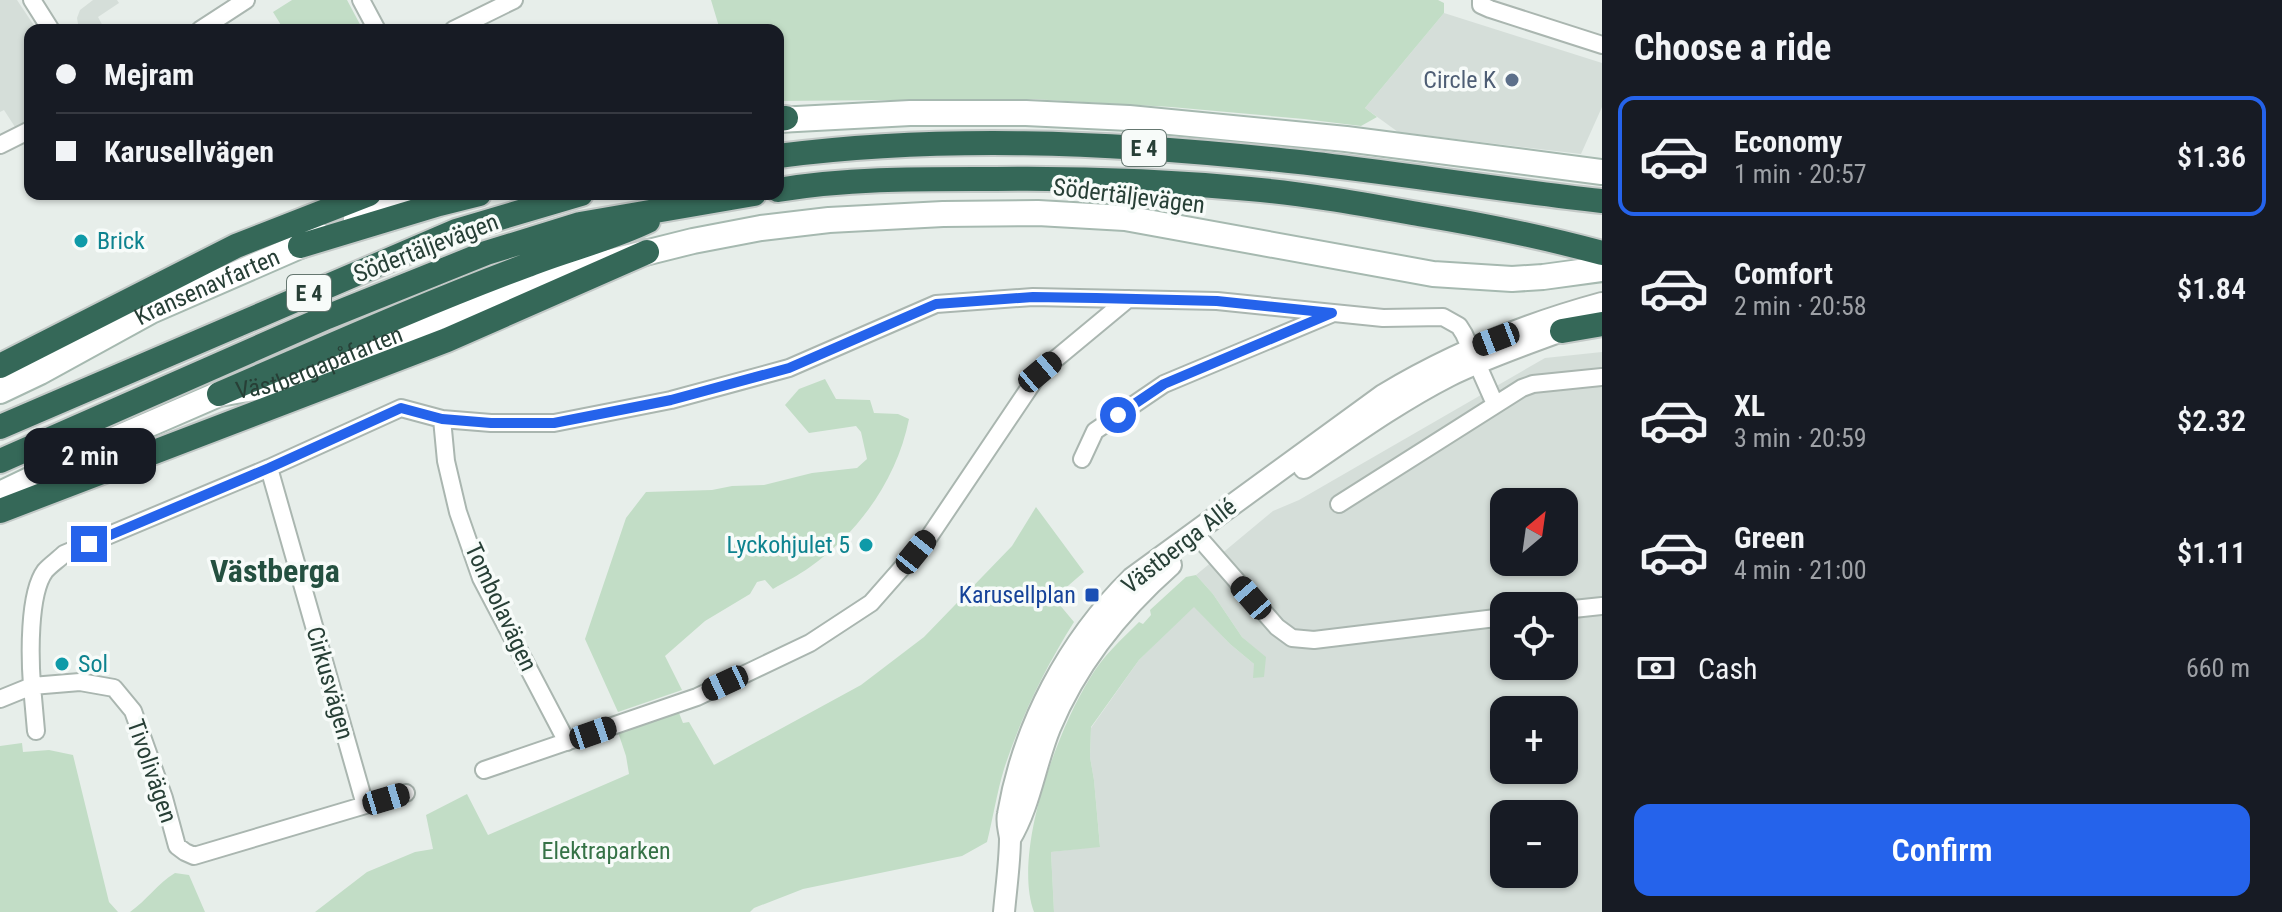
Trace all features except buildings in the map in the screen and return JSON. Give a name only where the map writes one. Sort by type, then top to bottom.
[{"type":"highway","name":"Södertäljevägen","points":[[784,156],[914,145],[1023,143],[1147,148],[1286,161],[1508,191]]},
{"type":"highway","name":"Södertäljevägen","points":[[784,189],[811,184],[918,179],[1049,178],[1159,182],[1253,189],[1356,203],[1542,236]]},
{"type":"highway","name":"E 4","points":[[1508,191],[1602,201]]},
{"type":"highway","points":[[1508,191],[1602,209]]},
{"type":"highway","points":[[0,366],[236,246],[354,200]]},
{"type":"highway","name":"E 4","points":[[300,246],[458,200]]},
{"type":"highway","name":"Södertäljevägen","points":[[0,427],[456,231],[561,200]]},
{"type":"highway","name":"Södertäljevägen","points":[[0,461],[327,317],[486,253],[580,224],[718,200]]},
{"type":"highway","points":[[219,394],[516,269],[620,234],[675,207]]},
{"type":"highway","name":"E 4","points":[[1542,236],[1602,253]]},
{"type":"highway","points":[[1542,236],[1602,240]]},
{"type":"highway","points":[[0,511],[447,340],[647,252]]},
{"type":"highway","points":[[1562,331],[1602,324]]},
{"type":"main road","points":[[784,119],[910,113],[1026,113],[1129,118],[1346,139],[1602,172]]},
{"type":"main road","name":"Kransenavfarten","points":[[0,391],[151,311],[300,246],[324,231],[405,200]]},
{"type":"main road","name":"Södertäljevägen","points":[[647,252],[761,228],[829,220],[1038,213],[1125,218],[1433,274],[1512,279],[1602,269]]},
{"type":"main road","name":"Västbergapåfarten","points":[[0,494],[219,394],[277,384],[391,337],[561,274],[647,252]]},
{"type":"street","points":[[32,0],[47,24]]},
{"type":"street","points":[[209,24],[246,0]]},
{"type":"street","points":[[361,0],[374,24]]},
{"type":"street","points":[[465,24],[514,0]]},
{"type":"street","points":[[1481,2],[1490,9],[1602,45]]},
{"type":"street","points":[[0,145],[24,133]]},
{"type":"street","points":[[36,731],[29,653],[37,585],[45,570],[64,554],[269,468],[401,408],[447,419],[554,423],[671,400],[789,368],[936,304],[1033,297],[1217,301],[1392,318],[1443,317],[1459,326],[1495,404]]},
{"type":"street","points":[[484,770],[697,697],[810,643],[871,603],[929,537],[1040,372],[1128,299]]},
{"type":"street","name":"Västberga Allé","points":[[1473,357],[1551,319],[1602,303]]},
{"type":"street","points":[[1082,459],[1095,431],[1164,384],[1332,313]]},
{"type":"street","name":"Västberga Allé","points":[[1004,912],[1010,839],[1007,818],[1018,770],[1035,722],[1057,676],[1084,635],[1110,600],[1132,578],[1198,537],[1383,395],[1421,372],[1527,343],[1602,316]]},
{"type":"street","points":[[1339,504],[1522,388],[1533,384],[1602,377]]},
{"type":"street","name":"Tombolavägen","points":[[447,419],[446,461],[458,512],[481,578],[567,742]]},
{"type":"street","name":"Cirkusvägen","points":[[269,468],[365,805]]},
{"type":"street","points":[[1198,537],[1277,627],[1292,638],[1314,640],[1490,619]]},
{"type":"street","points":[[1578,609],[1602,606]]},
{"type":"street","name":"Tivolivägen","points":[[0,699],[32,686],[80,682],[114,688],[133,711],[164,798],[177,846],[194,856],[406,793]]},
{"type":"shaded area","points":[[0,0],[17,0],[33,24],[24,24],[24,123],[15,127],[4,110],[0,112]]},
{"type":"shaded area","points":[[93,0],[117,0],[119,3],[98,17],[102,24],[78,24],[80,10]]},
{"type":"shaded area","points":[[1444,13],[1602,63],[1602,107],[1581,154],[1398,132],[1365,108]]},
{"type":"shaded area","points":[[1602,352],[1602,912],[1054,912],[1051,852],[1100,846],[1090,757],[1091,728],[1139,660],[1194,606],[1254,664],[1265,657],[1242,637],[1196,575],[1273,511],[1299,500],[1545,358]]},
{"type":"green space","points":[[292,0],[347,0],[360,24],[280,24],[273,12]]},
{"type":"green space","points":[[711,0],[1438,0],[1444,3],[1444,13],[1365,108],[1377,117],[1361,126],[1171,107],[1031,99],[784,101],[784,24],[718,24]]},
{"type":"green space","points":[[825,379],[836,399],[870,400],[874,413],[898,414],[909,419],[886,483],[860,520],[828,553],[773,589],[765,580],[757,582],[750,594],[705,621],[665,656],[682,690],[618,712],[585,639],[626,518],[646,492],[764,485],[812,473],[857,468],[867,459],[861,432],[856,426],[809,433],[785,405],[799,389]]},
{"type":"green space","name":"Elektraparken","points":[[1036,507],[1084,572],[1054,598],[1074,622],[1044,675],[1018,731],[1002,778],[987,842],[962,856],[803,889],[750,912],[315,912],[367,872],[415,852],[433,849],[426,815],[467,794],[488,835],[629,774],[618,732],[679,713],[683,723],[689,722],[714,765],[861,685],[924,637],[1012,546]]},
{"type":"green space","points":[[1196,575],[1242,637],[1266,657],[1264,677],[1253,678],[1254,664],[1194,607],[1139,660],[1091,727],[1090,757],[1100,847],[1051,852],[1054,912],[1034,912],[1029,887],[1033,826],[1052,760],[1077,701],[1095,670],[1113,648],[1139,622],[1143,624],[1151,615],[1150,610],[1186,577]]},
{"type":"green space","points":[[22,743],[23,752],[49,750],[73,755],[109,902],[118,912],[0,912],[0,746]]},
{"type":"green space","points":[[175,873],[189,875],[205,912],[130,912],[163,882]]},
{"type":"place","name":"Circle K","points":[[1512,80]]},
{"type":"place","name":"Brick","points":[[81,241]]},
{"type":"place","name":"Lyckohjulet 5","points":[[866,545]]},
{"type":"place","name":"Karusellplan","points":[[1092,595]]},
{"type":"place","name":"Sol","points":[[62,664]]},
{"type":"district","name":"Västberga","points":[[275,571]]},
{"type":"route","points":[[89,544],[401,408],[442,419],[554,423],[671,400],[789,368],[936,304],[1033,297],[1096,298],[1217,301],[1332,313],[1164,384],[1118,415]]}]
